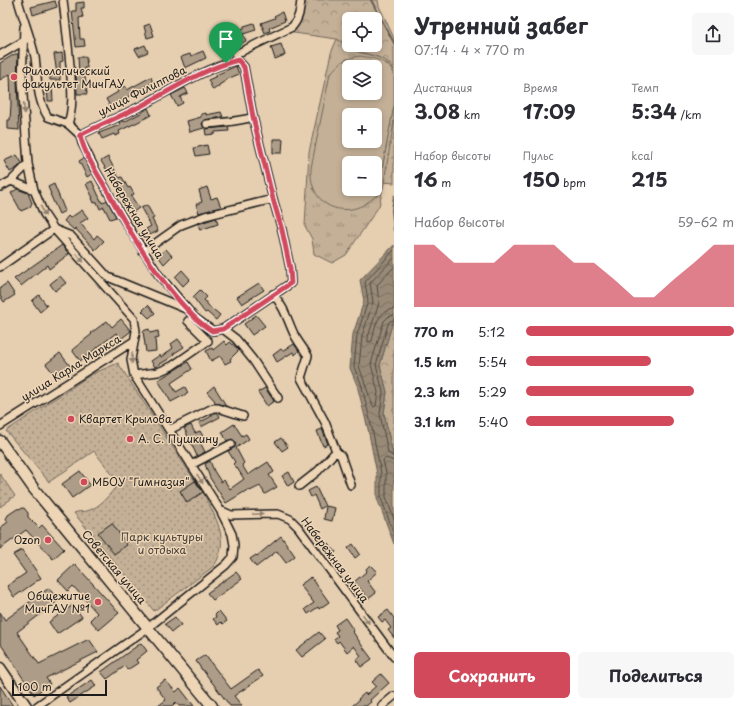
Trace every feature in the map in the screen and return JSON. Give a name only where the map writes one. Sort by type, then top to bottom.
[{"type":"main road","name":"Советская улица","points":[[0,441],[34,489],[212,706]]},
{"type":"main road","points":[[0,668],[26,706]]},
{"type":"street","name":"Набережная улица","points":[[18,0],[34,56],[38,93],[42,108],[48,117],[68,124],[80,135],[82,143],[96,171],[143,252],[158,274],[194,318],[212,331],[223,329]]},
{"type":"street","points":[[63,0],[70,58],[72,94],[71,114],[68,124]]},
{"type":"street","name":"улица Филиппова","points":[[80,135],[139,107],[292,27],[299,16],[302,0]]},
{"type":"street","name":"Набережная улица","points":[[24,21],[22,81],[28,164],[34,190],[44,214],[54,229],[134,319],[136,331],[131,360],[134,375],[220,510],[231,515],[278,514],[290,519],[298,527],[394,657]]},
{"type":"street","points":[[0,55],[24,41]]},
{"type":"street","points":[[237,57],[244,67],[253,117],[282,230],[290,268],[291,283],[223,329],[236,339],[253,360],[278,398]]},
{"type":"street","points":[[207,124],[233,122],[253,117]]},
{"type":"street","points":[[0,187],[11,181],[28,164]]},
{"type":"street","points":[[11,181],[34,190]]},
{"type":"street","points":[[143,252],[181,225],[205,216],[273,199]]},
{"type":"street","name":"Набережная улица","points":[[54,229],[71,236],[108,277],[187,309]]},
{"type":"street","points":[[0,267],[54,229]]},
{"type":"street","points":[[273,294],[287,315],[294,334],[308,356],[301,378],[325,422],[336,451],[341,456],[351,485]]},
{"type":"street","points":[[134,375],[158,372],[172,366],[208,341],[188,321]]},
{"type":"street","name":"улица Карла Маркса","points":[[0,426],[134,341]]},
{"type":"street","points":[[169,430],[213,408],[218,408],[243,416]]},
{"type":"street","points":[[191,465],[231,444]]},
{"type":"street","points":[[299,486],[318,471],[336,451]]},
{"type":"street","points":[[37,706],[148,627],[217,574],[233,557],[234,545],[232,534],[220,510]]},
{"type":"street","points":[[382,706],[394,696]]},
{"type":"green space","points":[[303,0],[378,0],[382,12],[342,12],[342,42],[337,39],[294,33]]},
{"type":"green space","points":[[382,12],[394,38],[394,70],[388,62],[378,57],[360,52],[382,52]]},
{"type":"green space","points":[[337,39],[342,43],[342,52],[358,52],[384,60],[393,67],[394,73],[386,63],[382,63],[382,60],[342,60],[342,75],[313,189],[342,192],[342,196],[381,196],[379,206],[346,255],[332,263],[314,254],[312,239],[305,226],[309,152],[331,53]]},
{"type":"green space","points":[[360,56],[380,60],[346,60]]},
{"type":"green space","points":[[382,61],[391,68],[394,73],[394,105],[382,169],[382,156],[342,156],[342,196],[376,196],[369,202],[352,209],[334,208],[327,205],[316,193],[311,177],[311,168],[330,74],[342,62],[342,100],[382,100]]},
{"type":"green space","points":[[394,105],[394,127],[390,157],[382,193],[382,169]]},
{"type":"green space","points":[[394,121],[394,183],[384,182]]},
{"type":"green space","points":[[394,318],[394,460],[384,413],[387,392],[380,365]]},
{"type":"green space","name":"Парк культуры и отдыха","points":[[118,363],[195,481],[180,491],[187,502],[203,492],[216,520],[221,538],[219,556],[214,566],[154,611],[74,513],[87,511],[97,506],[105,500],[119,483],[94,451],[49,482],[6,431],[92,374]]},
{"type":"green space","points":[[0,474],[15,496],[0,507]]},
{"type":"water","points":[[394,245],[394,318],[380,365],[387,392],[384,413],[394,460],[394,544],[377,498],[377,474],[368,429],[357,385],[350,368],[353,334],[364,301],[360,280]]},
{"type":"building","points":[[55,1],[57,7],[33,15],[31,7]]},
{"type":"building","points":[[84,2],[84,8],[81,8],[83,17],[79,18],[80,39],[84,39],[85,46],[76,47],[72,11],[76,11],[76,3]]},
{"type":"building","points":[[282,12],[285,21],[269,28],[270,31],[265,33],[261,23],[275,18],[274,16]]},
{"type":"building","points":[[254,23],[256,30],[243,34],[246,41],[240,44],[234,32],[244,28],[244,26]]},
{"type":"building","points":[[150,24],[154,36],[147,38],[144,26]]},
{"type":"building","points":[[225,37],[228,48],[220,51],[217,40]]},
{"type":"building","points":[[281,44],[285,55],[275,59],[271,47]]},
{"type":"building","points":[[145,45],[148,52],[139,56],[135,49]]},
{"type":"building","points":[[203,51],[206,58],[185,68],[181,57],[190,54],[191,56]]},
{"type":"building","points":[[62,53],[63,61],[60,62],[60,80],[50,80],[50,74],[57,74],[54,54]]},
{"type":"building","name":"Филологический факультет МичГАУ","points":[[15,54],[18,54],[17,81],[19,130],[8,129],[11,104],[10,74],[0,80],[0,63]]},
{"type":"building","points":[[78,57],[86,57],[87,68],[84,68],[87,94],[77,94],[76,73],[79,73]]},
{"type":"building","points":[[236,66],[239,74],[227,79],[213,90],[208,80]]},
{"type":"building","points":[[151,77],[153,83],[110,106],[106,99],[118,92],[117,90],[125,86],[127,90]]},
{"type":"building","points":[[47,85],[52,85],[53,101],[48,101]]},
{"type":"building","points":[[185,88],[188,93],[180,97],[183,103],[177,106],[171,95]]},
{"type":"building","points":[[148,108],[151,115],[119,131],[120,134],[115,136],[114,134],[102,139],[99,133],[120,125],[119,122],[123,120],[124,122]]},
{"type":"building","points":[[221,112],[223,117],[204,120],[202,124],[204,128],[190,132],[187,121],[201,117],[201,114],[206,113],[206,115]]},
{"type":"building","points":[[228,127],[229,131],[215,132],[215,134],[206,135],[205,129]]},
{"type":"building","points":[[273,139],[283,139],[282,153],[273,153]]},
{"type":"building","points":[[207,145],[209,154],[196,156],[194,148]]},
{"type":"building","points":[[17,155],[22,163],[10,172],[4,161]]},
{"type":"building","points":[[108,157],[119,178],[122,177],[128,188],[130,187],[134,194],[131,196],[139,208],[133,212],[101,161]]},
{"type":"building","points":[[84,158],[92,174],[87,177],[79,161]]},
{"type":"building","points":[[92,181],[102,203],[107,200],[116,217],[110,219],[104,207],[100,209],[97,202],[94,203],[86,184]]},
{"type":"building","points":[[54,184],[65,211],[59,214],[48,187]]},
{"type":"building","points":[[207,187],[211,199],[217,197],[221,207],[199,213],[196,204],[202,202],[199,190]]},
{"type":"building","points":[[17,189],[28,193],[32,203],[30,207],[21,211],[11,193]]},
{"type":"building","points":[[147,205],[154,218],[152,219],[158,231],[150,235],[146,229],[151,226],[141,208]]},
{"type":"building","points":[[82,210],[88,218],[80,223],[94,239],[97,235],[104,241],[95,250],[75,228],[74,230],[64,221],[68,216],[70,218]]},
{"type":"building","points":[[216,218],[218,224],[200,230],[198,224]]},
{"type":"building","points":[[62,245],[69,254],[49,269],[47,265],[21,286],[14,279]]},
{"type":"building","points":[[166,249],[172,256],[164,264],[158,256]]},
{"type":"building","points":[[182,270],[190,279],[183,286],[175,277]]},
{"type":"building","points":[[60,276],[66,283],[55,291],[50,284]]},
{"type":"building","points":[[7,283],[15,295],[4,302],[0,296],[0,288]]},
{"type":"building","points":[[259,283],[264,290],[242,304],[237,297]]},
{"type":"building","points":[[200,290],[207,297],[204,300],[213,311],[214,310],[220,315],[216,320],[207,312],[205,313],[193,297]]},
{"type":"building","points":[[39,295],[47,306],[40,312],[32,301]]},
{"type":"building","points":[[148,305],[155,313],[149,318],[142,311]]},
{"type":"building","points":[[256,315],[265,326],[252,335],[244,324]]},
{"type":"building","points":[[121,319],[131,331],[121,339],[116,333],[80,361],[72,350],[107,321],[112,327]]},
{"type":"building","points":[[149,329],[150,333],[158,331],[159,338],[155,339],[156,351],[146,352],[143,331]]},
{"type":"building","points":[[178,339],[184,347],[155,367],[151,361],[160,355],[161,357],[173,348],[171,344]]},
{"type":"building","points":[[224,341],[227,345],[230,342],[239,350],[230,359],[231,361],[225,364],[220,356],[211,361],[206,351],[212,348],[213,350]]},
{"type":"building","points":[[294,344],[299,351],[295,355],[293,352],[277,362],[273,355],[281,349],[283,351]]},
{"type":"building","points":[[60,353],[71,367],[57,378],[46,364]]},
{"type":"building","points":[[188,362],[192,369],[171,383],[176,392],[185,387],[188,393],[171,402],[158,380]]},
{"type":"building","points":[[214,386],[225,404],[224,405],[214,403],[215,401],[207,392]]},
{"type":"building","points":[[265,388],[274,401],[267,406],[258,392]]},
{"type":"building","points":[[214,413],[218,413],[220,417],[201,427],[199,423],[212,416]]},
{"type":"building","points":[[234,424],[242,436],[246,434],[249,439],[236,448],[244,463],[242,465],[248,475],[268,462],[274,472],[269,475],[277,487],[265,494],[260,486],[250,491],[249,489],[226,503],[210,478],[205,464],[210,461],[221,482],[224,480],[230,489],[244,479],[233,464],[235,462],[228,451],[235,447],[236,442],[232,439],[227,441],[222,432]]},
{"type":"building","points":[[191,425],[195,433],[200,431],[205,440],[200,442],[205,452],[197,456],[184,428]]},
{"type":"building","points":[[322,429],[328,444],[323,446],[317,431]]},
{"type":"building","points":[[281,438],[288,447],[282,451],[275,442]]},
{"type":"building","name":"МБОУ \"Гимназия\"","points":[[80,471],[90,485],[72,498],[62,484]]},
{"type":"building","points":[[289,472],[294,482],[288,486],[282,476]]},
{"type":"building","points":[[195,481],[203,492],[187,503],[180,491]]},
{"type":"building","points":[[316,487],[325,506],[320,509],[314,495],[311,497],[308,491]]},
{"type":"building","points":[[326,506],[335,508],[332,521],[324,519]]},
{"type":"building","points":[[24,508],[28,513],[28,517],[39,528],[42,525],[64,549],[53,559],[26,530],[0,549],[0,528],[8,522],[6,519],[8,515],[17,509]]},
{"type":"building","points":[[112,523],[127,545],[114,554],[98,533]]},
{"type":"building","points":[[281,536],[295,556],[286,563],[277,551],[256,567],[250,559],[256,555],[257,556]]},
{"type":"building","points":[[328,543],[336,552],[330,557],[323,548]]},
{"type":"building","points":[[353,544],[360,554],[355,558],[348,548]]},
{"type":"building","points":[[22,550],[41,578],[14,597],[7,586],[26,573],[13,555]]},
{"type":"building","name":"Общежитие МичГАУ №1","points":[[75,564],[119,613],[99,630],[90,620],[97,613],[73,586],[68,591],[58,580]]},
{"type":"building","points":[[370,565],[377,572],[367,581],[376,593],[368,599],[354,582],[367,571],[366,569]]},
{"type":"building","points":[[236,572],[242,579],[213,600],[207,593]]},
{"type":"building","points":[[311,577],[329,602],[308,614],[305,609],[314,603],[300,585]]},
{"type":"building","points":[[49,588],[58,601],[17,632],[39,664],[89,639],[98,652],[46,678],[50,684],[34,695],[0,643],[0,612],[5,620]]},
{"type":"building","points":[[73,605],[82,617],[57,634],[49,622]]},
{"type":"building","points":[[388,610],[394,618],[394,638],[388,630],[391,628],[385,620],[382,622],[378,617]]},
{"type":"building","points":[[219,611],[227,621],[223,624],[221,622],[218,625],[213,619]]},
{"type":"building","points":[[175,617],[181,625],[172,632],[165,624]]},
{"type":"building","points":[[345,618],[372,659],[361,667],[356,660],[361,656],[354,646],[347,652],[339,641],[337,643],[334,639],[338,636],[335,632],[338,630],[335,625]]},
{"type":"building","points":[[319,632],[325,639],[302,657],[296,650]]},
{"type":"building","points":[[141,643],[147,651],[136,660],[138,663],[127,670],[125,666],[107,679],[101,672]]},
{"type":"building","points":[[205,655],[231,689],[258,670],[263,676],[234,696],[242,706],[230,706],[202,670],[196,661]]},
{"type":"building","points":[[381,674],[389,683],[370,700],[371,702],[366,706],[352,706],[365,693],[366,695],[376,686],[372,682]]},
{"type":"building","points":[[92,680],[96,686],[70,703],[66,697]]},
{"type":"building","points":[[165,680],[176,692],[180,688],[194,706],[179,706],[176,702],[172,706],[158,706],[166,700],[156,687]]},
{"type":"building","points":[[0,686],[13,706],[0,706]]},
{"type":"waterway","points":[[371,0],[394,43]]},
{"type":"waterway","points":[[394,196],[392,210],[394,231]]},
{"type":"place","name":"Филологический факультет МичГАУ","points":[[14,77]]},
{"type":"place","name":"Квартет Крылова","points":[[71,419]]},
{"type":"place","name":"А. С. Пушкину","points":[[130,439]]},
{"type":"place","name":"МБОУ \"Гимназия\"","points":[[84,482]]},
{"type":"place","name":"Ozon","points":[[48,540]]},
{"type":"place","name":"Общежитие МичГАУ №1","points":[[98,602]]},
{"type":"route","points":[[238,60],[244,67],[253,117],[282,230],[290,268],[291,283],[232,321],[223,329],[212,331],[194,318],[158,274],[121,215],[96,171],[82,143],[80,135],[139,107],[204,72],[226,63],[238,60]]}]
